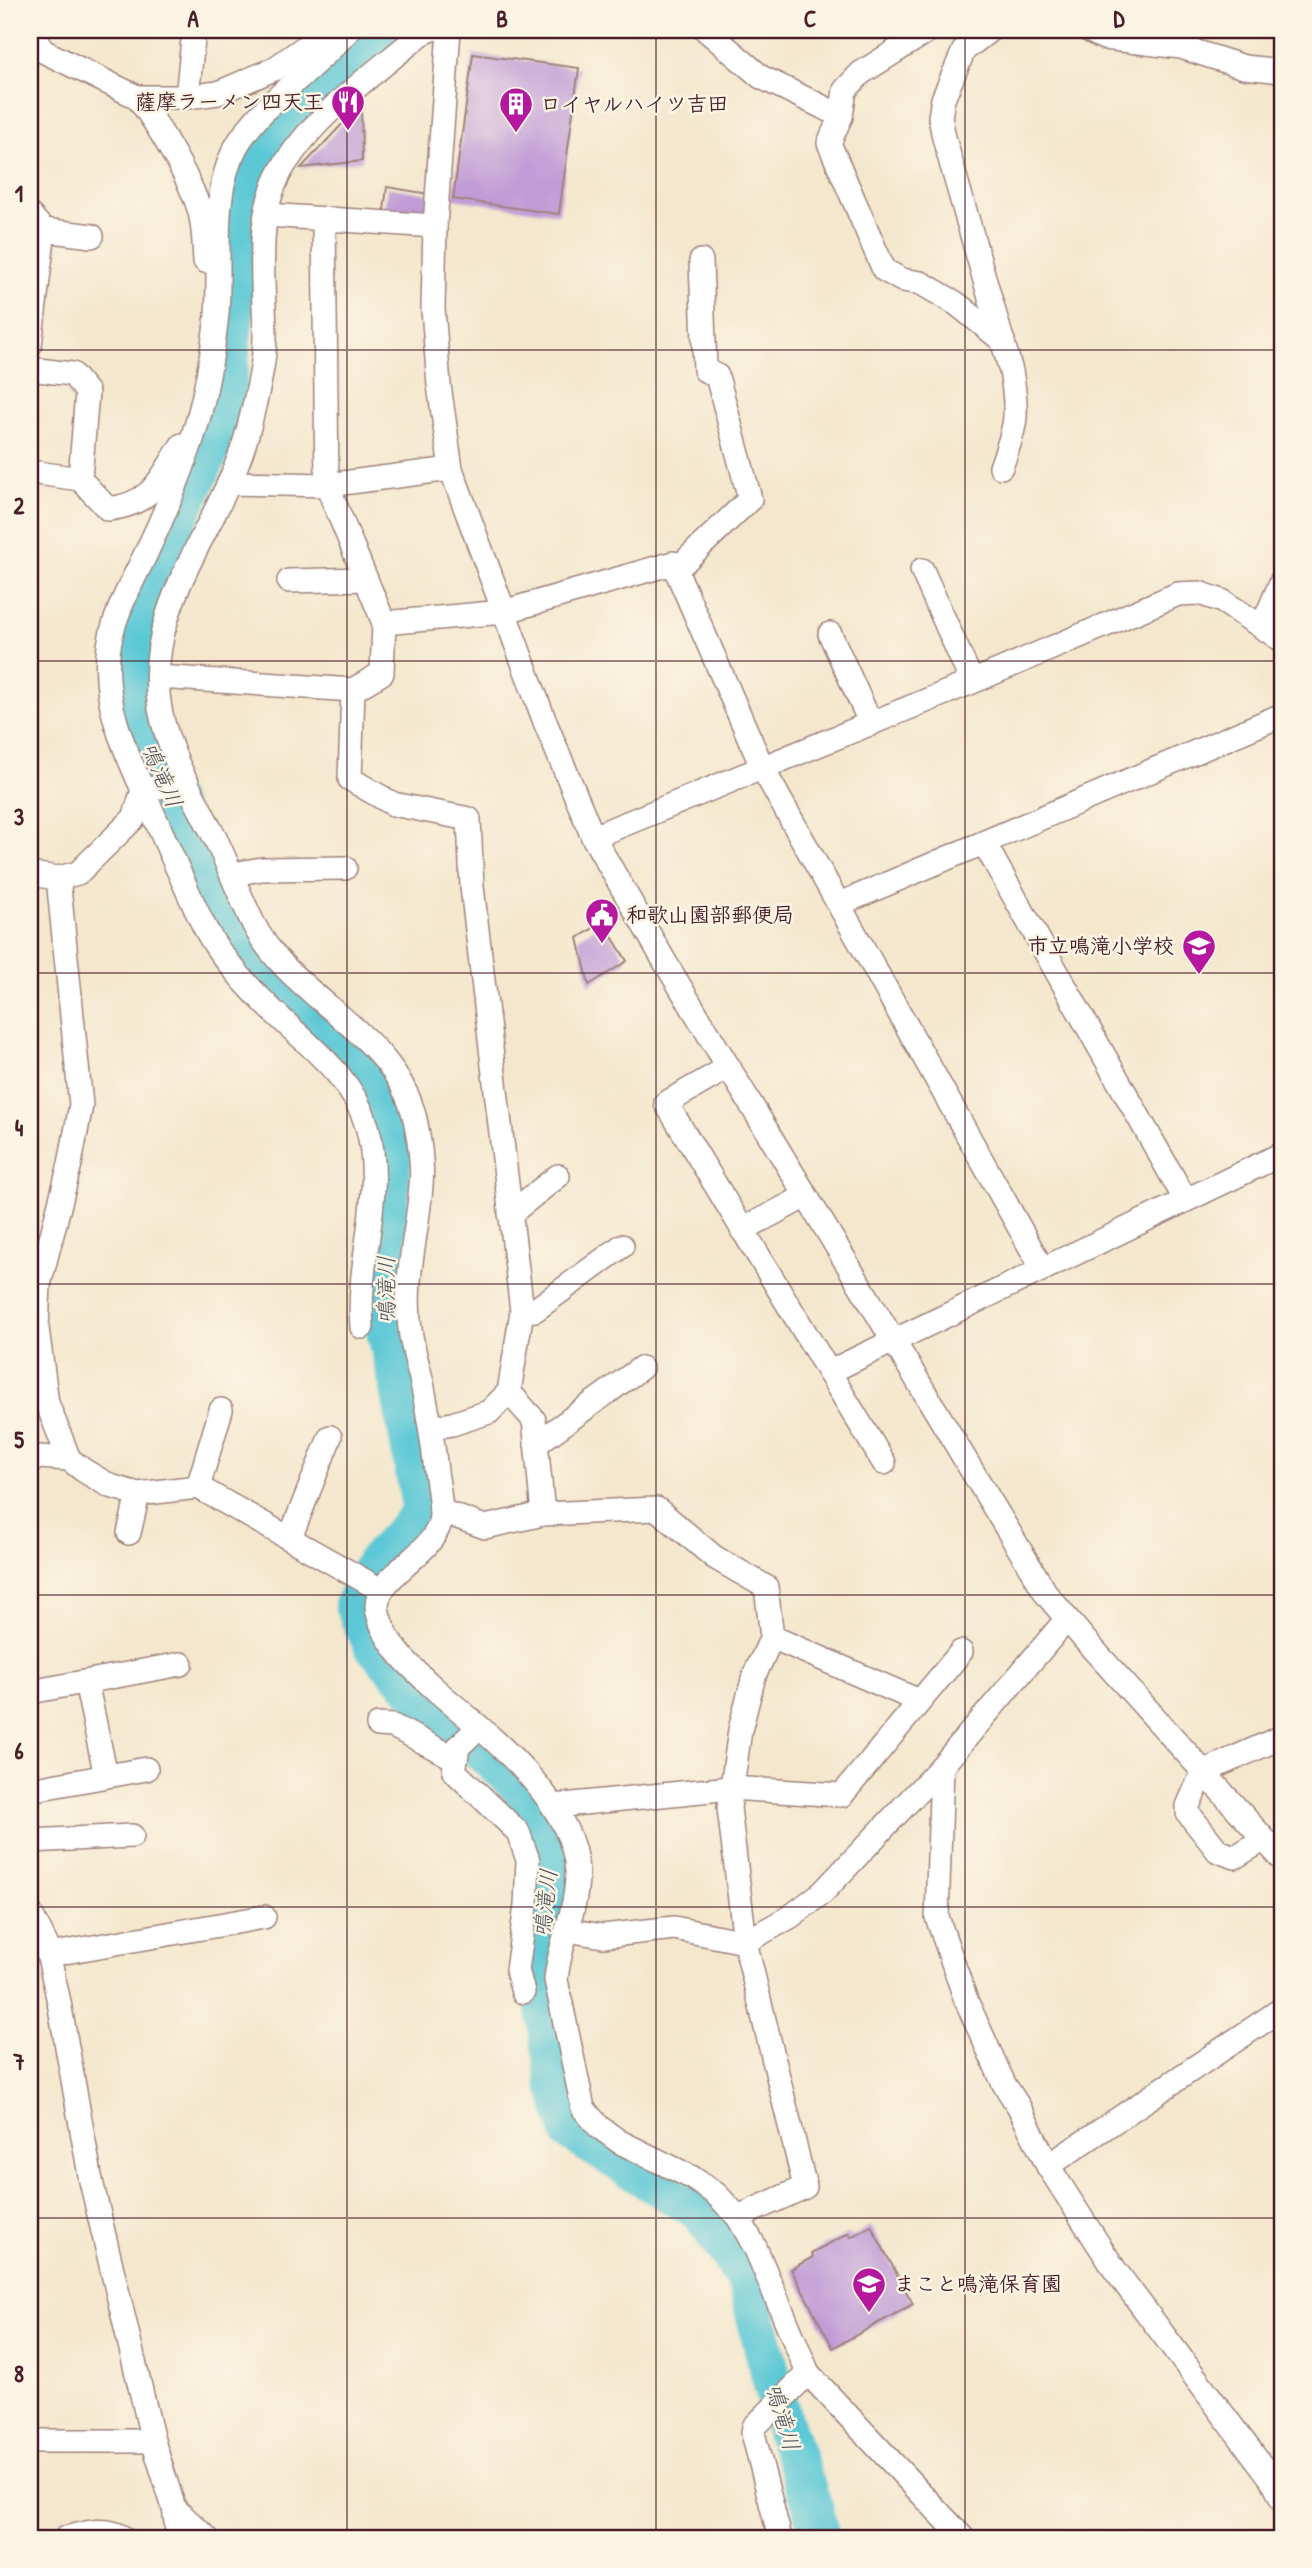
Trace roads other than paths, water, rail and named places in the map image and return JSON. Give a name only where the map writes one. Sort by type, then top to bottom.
[{"type":"street","points":[[30,30],[36,56],[137,97],[187,97],[218,93],[274,69],[329,30]]},
{"type":"street","points":[[187,97],[194,30]]},
{"type":"street","points":[[349,30],[329,53],[258,117],[235,148],[226,176],[219,216],[217,312],[213,348],[197,422],[176,489],[119,612],[108,652],[109,697],[117,731],[147,790],[206,932],[262,1001],[331,1065],[355,1098],[367,1124],[374,1157],[375,1184],[361,1283],[362,1327]]},
{"type":"street","points":[[369,1582],[428,1544],[439,1530],[441,1511],[431,1428],[409,1327],[409,1262],[422,1181],[417,1124],[394,1072],[359,1032],[288,970],[257,931],[232,874],[182,783],[160,708],[158,677],[160,635],[174,599],[229,483],[247,435],[262,368],[265,339],[262,286],[266,215],[272,191],[284,165],[328,112],[421,34],[430,30]]},
{"type":"street","points":[[449,30],[435,226],[433,309],[439,385],[452,469],[503,611],[593,837],[806,1196],[1048,1595],[1282,1859]]},
{"type":"street","points":[[706,30],[761,77],[841,116]]},
{"type":"street","points":[[929,30],[861,73],[845,90],[841,116],[830,143],[884,270],[902,280],[921,283],[957,304],[1003,341]]},
{"type":"street","points":[[990,30],[964,50],[943,99],[940,117],[1003,341],[1017,401],[1014,429],[1001,467]]},
{"type":"street","points":[[1088,30],[1104,38],[1181,47],[1244,67],[1282,71]]},
{"type":"street","points":[[137,97],[148,111],[193,192],[201,217],[213,348]]},
{"type":"street","points":[[266,215],[435,226]]},
{"type":"street","points":[[158,677],[353,691],[382,673],[384,623],[327,485],[324,219]]},
{"type":"street","points":[[30,345],[37,222],[92,236]]},
{"type":"street","points":[[676,570],[750,499],[717,376],[705,370],[701,261]]},
{"type":"street","points":[[30,369],[72,373],[88,393],[80,479]]},
{"type":"street","points":[[30,472],[80,479],[108,509],[121,508],[148,496],[197,422]]},
{"type":"street","points":[[229,483],[327,485],[452,469]]},
{"type":"street","points":[[384,623],[503,611],[673,563],[763,769],[1042,1268]]},
{"type":"street","points":[[922,570],[972,682]]},
{"type":"street","points":[[289,581],[366,579]]},
{"type":"street","points":[[1262,627],[1282,580]]},
{"type":"street","points":[[593,837],[763,769],[1178,594],[1199,593],[1222,601],[1282,640]]},
{"type":"street","points":[[830,634],[871,724]]},
{"type":"street","points":[[353,691],[350,779],[393,804],[470,819],[472,887],[522,1311],[509,1392],[489,1412],[431,1428]]},
{"type":"street","points":[[840,904],[1282,715]]},
{"type":"street","points":[[147,790],[182,783]]},
{"type":"street","points":[[30,874],[58,878],[78,873],[134,818],[147,790]]},
{"type":"street","points":[[984,843],[1185,1199]]},
{"type":"street","points":[[232,874],[262,869],[345,868]]},
{"type":"street","points":[[58,878],[81,1105],[70,1164],[34,1284],[47,1403],[69,1459]]},
{"type":"street","points":[[729,1067],[666,1103],[884,1463]]},
{"type":"street","points":[[829,1372],[1282,1154]]},
{"type":"street","points":[[510,1214],[558,1176]]},
{"type":"street","points":[[742,1230],[806,1196]]},
{"type":"street","points":[[522,1311],[535,1310],[622,1246]]},
{"type":"street","points":[[536,1444],[641,1368]]},
{"type":"street","points":[[509,1392],[534,1420],[543,1514]]},
{"type":"street","points":[[198,1487],[221,1410]]},
{"type":"street","points":[[290,1538],[330,1437]]},
{"type":"street","points":[[30,1460],[39,1457],[69,1459],[110,1486],[138,1494],[198,1487],[369,1582],[379,1618],[401,1658],[466,1741],[540,1787],[566,1826],[577,1864],[576,1894],[558,1959],[556,1980],[583,2108],[599,2127],[620,2142],[691,2177],[716,2194],[738,2217],[755,2247],[808,2373],[963,2538]]},
{"type":"street","points":[[129,1533],[138,1494]]},
{"type":"street","points":[[441,1511],[485,1527],[543,1514],[657,1509],[714,1557],[766,1587],[772,1637],[754,1676],[740,1730],[729,1808],[746,1942],[805,2187],[738,2217]]},
{"type":"street","points":[[567,1930],[603,1936],[674,1928],[746,1942],[790,1917],[823,1892],[942,1766],[1067,1619]]},
{"type":"street","points":[[772,1637],[919,1701]]},
{"type":"street","points":[[554,1806],[730,1788],[842,1795],[961,1652]]},
{"type":"street","points":[[30,1692],[181,1664]]},
{"type":"street","points":[[86,1682],[106,1776]]},
{"type":"street","points":[[377,1725],[466,1741]]},
{"type":"street","points":[[1264,1839],[1235,1857],[1218,1851],[1188,1813],[1188,1806],[1203,1772],[1282,1737]]},
{"type":"street","points":[[466,1741],[454,1771],[518,1832],[528,1860],[526,1906],[517,1970],[523,1992]]},
{"type":"street","points":[[942,1766],[937,1917],[966,2000],[1004,2084],[1019,2107],[1048,2166],[1115,2270],[1273,2481],[1282,2500]]},
{"type":"street","points":[[30,1790],[146,1769]]},
{"type":"street","points":[[30,1841],[132,1836]]},
{"type":"street","points":[[30,1912],[46,1944],[91,2181],[153,2441],[174,2508],[178,2538]]},
{"type":"street","points":[[48,1955],[264,1917]]},
{"type":"street","points":[[1048,2166],[1282,2009]]},
{"type":"street","points":[[780,2538],[753,2433],[754,2427],[808,2373]]},
{"type":"street","points":[[30,2441],[153,2441]]},
{"type":"street","points":[[174,2508],[207,2538]]},
{"type":"street","points":[[66,2538],[90,2531],[118,2534],[124,2538]]},
{"type":"waterway","name":"鳴滝川","points":[[378,30],[285,115],[259,158],[245,195],[227,384],[211,449],[162,552],[144,607],[131,669],[134,704],[152,762],[211,885],[252,960],[363,1071],[381,1115],[392,1153],[382,1315],[400,1388],[422,1512],[374,1564],[354,1605],[373,1645],[410,1685],[520,1787],[551,1851],[547,1907],[539,1958],[555,2078],[571,2132],[700,2212],[747,2281],[782,2420],[813,2507],[820,2538]]},
{"type":"place","name":"薩摩ラーメン四天王","points":[[348,132]]},
{"type":"place","name":"ロイヤルハイツ吉田","points":[[516,134]]},
{"type":"place","name":"和歌山園部郵便局","points":[[602,945]]},
{"type":"place","name":"市立鳴滝小学校","points":[[1199,976]]},
{"type":"place","name":"まこと鳴滝保育園","points":[[869,2314]]}]
